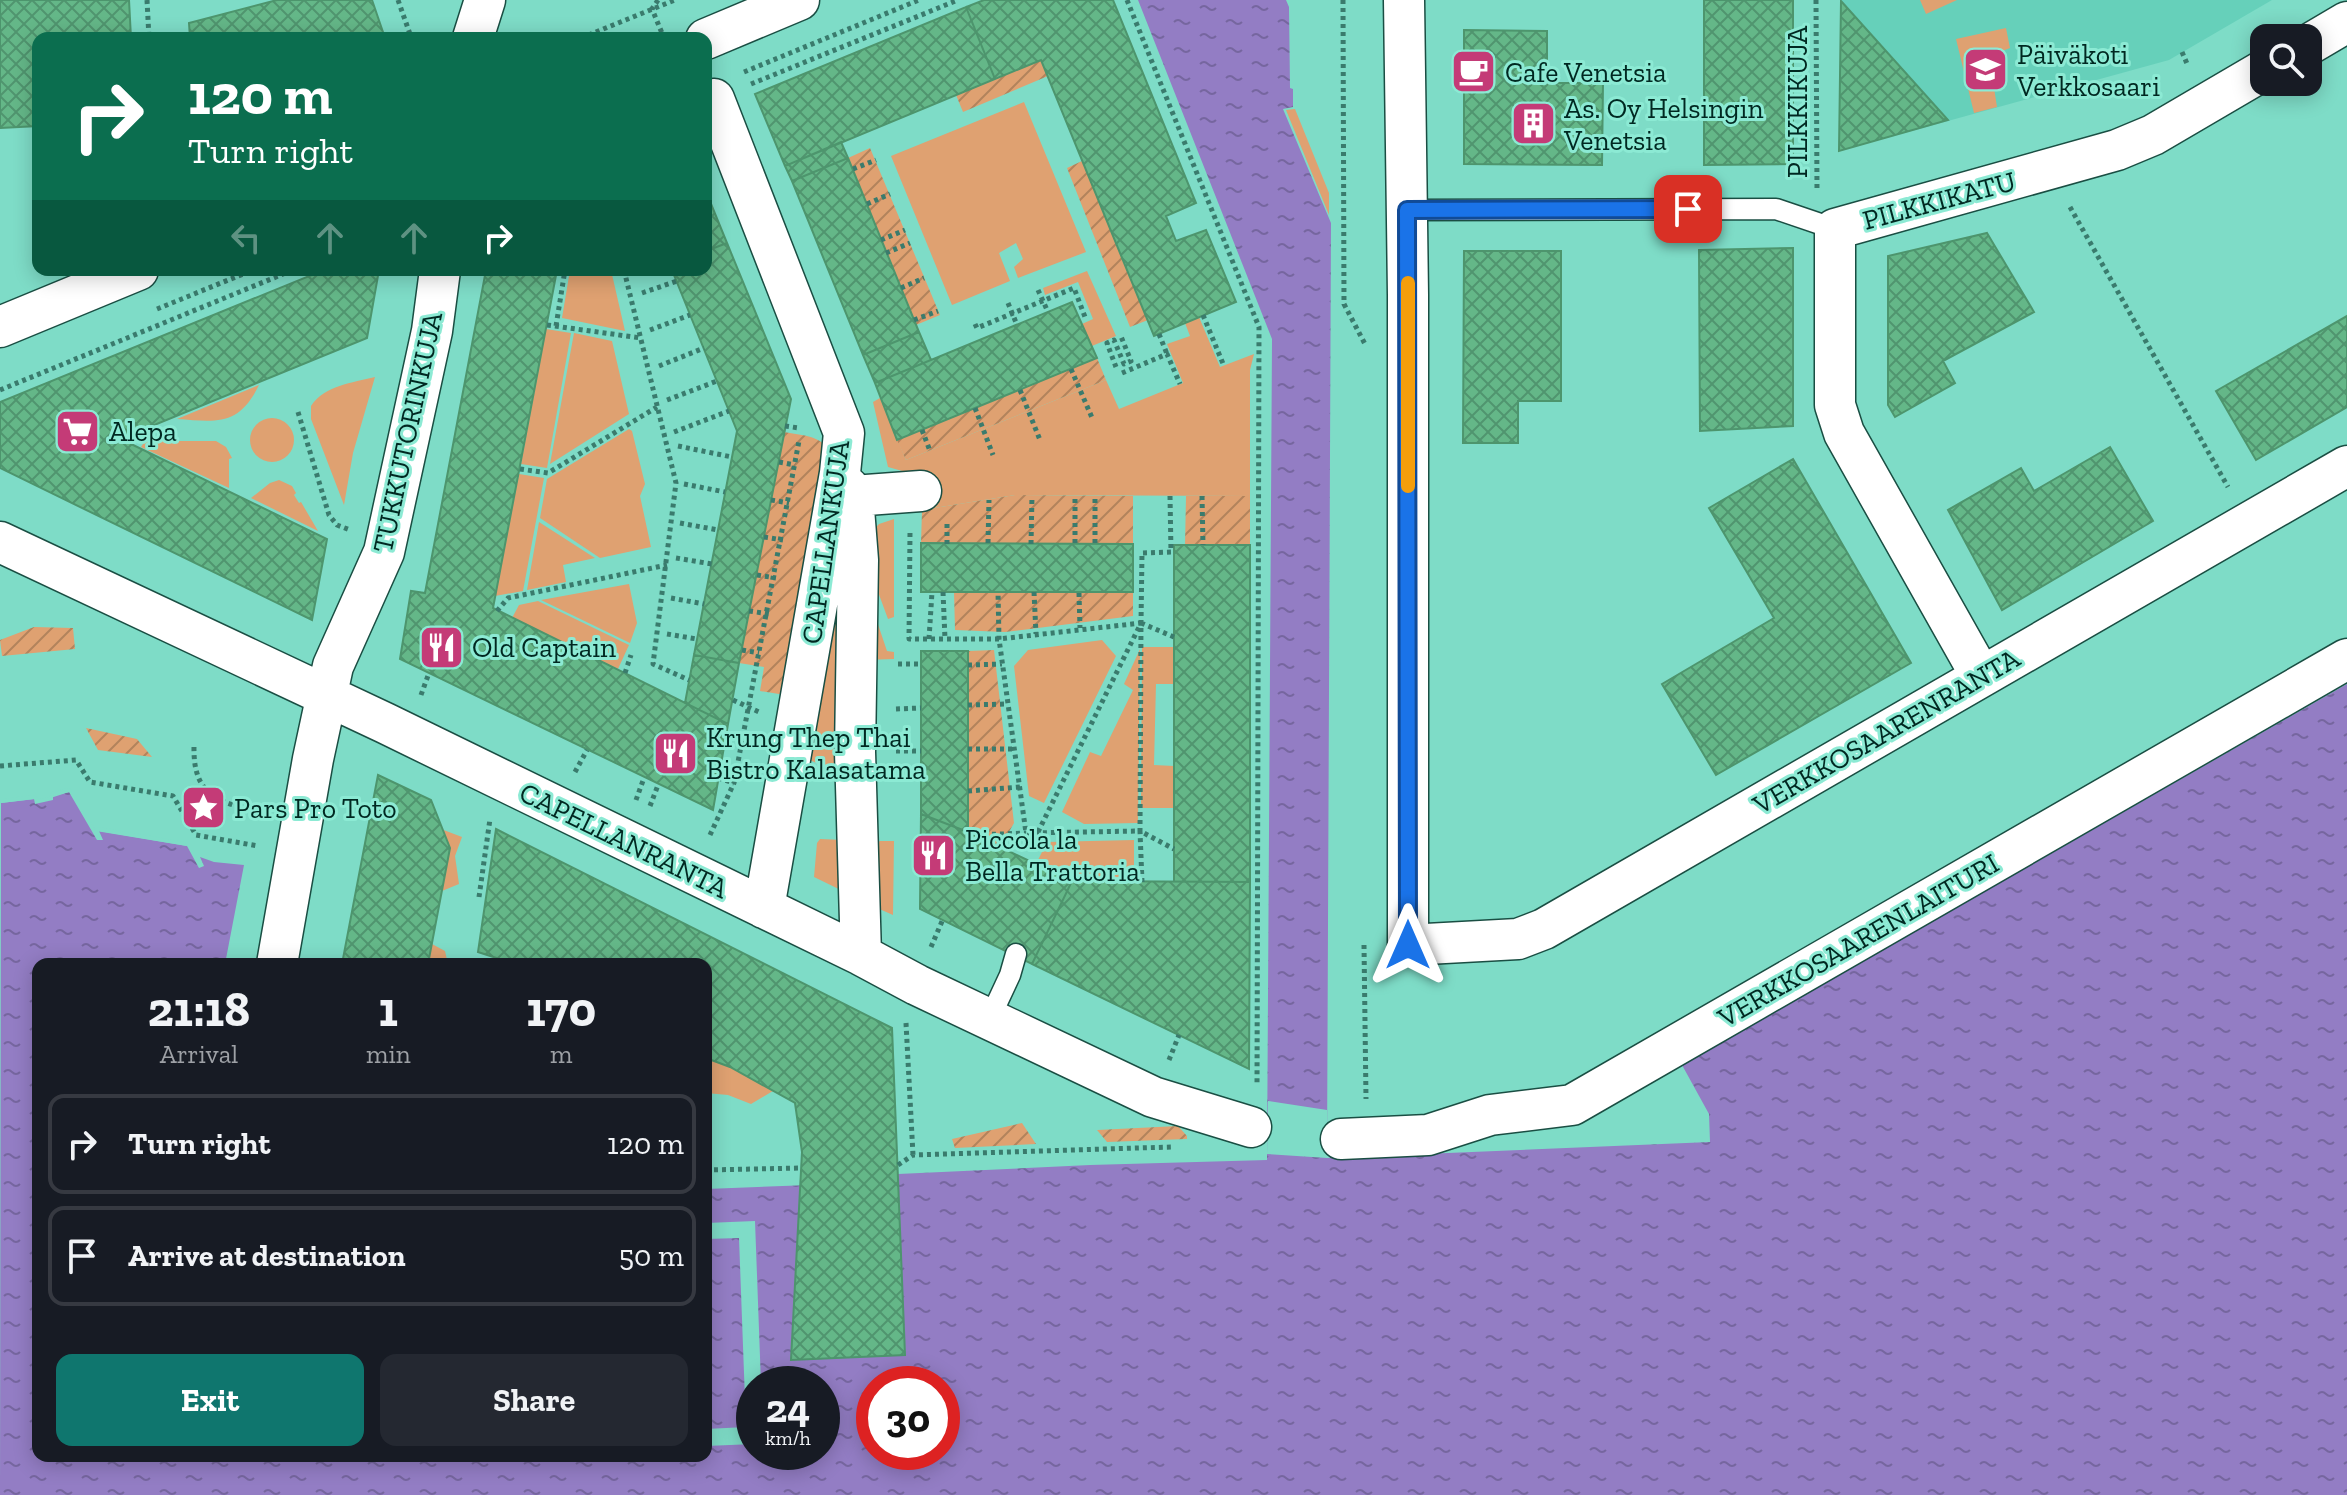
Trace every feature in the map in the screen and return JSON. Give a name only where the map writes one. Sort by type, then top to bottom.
[{"type":"street","points":[[475,32],[485,0]]},
{"type":"street","points":[[712,36],[799,0]]},
{"type":"street","points":[[1404,0],[1407,210]]},
{"type":"street","points":[[2322,37],[2347,22]]},
{"type":"street","name":"PILKKIKATU","points":[[1981,676],[1844,433],[1835,405],[1826,217],[2048,170],[2117,150],[2153,135],[2250,78]]},
{"type":"street","name":"CAPELLANKUJA","points":[[725,87],[844,433],[846,484],[764,908]]},
{"type":"street","name":"VERKKOSAARENRANTA","points":[[1407,210],[1408,945],[1518,939],[1544,929],[2347,466]]},
{"type":"street","points":[[0,327],[123,276]]},
{"type":"street","name":"TUKKUTORINKUJA","points":[[278,958],[333,666],[384,552],[432,331],[439,276]]},
{"type":"street","points":[[861,955],[855,737],[858,560],[846,484],[915,491]]},
{"type":"street","name":"CAPELLANRANTA","points":[[0,542],[1153,1097],[1245,1125]]},
{"type":"street","name":"VERKKOSAARENLAITURI","points":[[1341,1139],[1428,1135],[1490,1115],[1572,1105],[2347,659]]},
{"type":"lane","points":[[1407,210],[1776,209],[1826,217]]},
{"type":"lane","points":[[989,1020],[1016,954]]},
{"type":"path","points":[[147,0],[149,32]]},
{"type":"path","points":[[398,0],[409,32]]},
{"type":"path","points":[[652,9],[658,0]]},
{"type":"path","points":[[596,32],[675,0]]},
{"type":"path","points":[[725,87],[919,0]]},
{"type":"path","points":[[725,87],[958,0]]},
{"type":"path","points":[[1127,0],[1259,327],[1257,1090],[1245,1125]]},
{"type":"path","points":[[1343,0],[1344,304],[1367,349]]},
{"type":"path","name":"PILKKIKUJA","points":[[1816,0],[1826,217]]},
{"type":"path","points":[[652,9],[662,32]]},
{"type":"path","points":[[2182,52],[2188,67]]},
{"type":"path","points":[[853,169],[876,160]]},
{"type":"path","points":[[2048,170],[2248,523]]},
{"type":"path","points":[[867,204],[890,194]]},
{"type":"path","points":[[881,240],[905,230]]},
{"type":"path","points":[[886,253],[910,243]]},
{"type":"path","points":[[0,390],[278,276]]},
{"type":"path","points":[[556,326],[564,276]]},
{"type":"path","points":[[626,276],[676,483],[653,664],[689,680]]},
{"type":"path","points":[[901,288],[924,278]]},
{"type":"path","points":[[642,293],[677,281]]},
{"type":"path","points":[[975,324],[977,328],[1074,288],[1085,317]]},
{"type":"path","points":[[1038,290],[1048,312]]},
{"type":"path","points":[[1008,303],[1017,325]]},
{"type":"path","points":[[914,320],[938,311]]},
{"type":"path","points":[[650,330],[690,315]]},
{"type":"path","points":[[1203,315],[1224,366]]},
{"type":"path","points":[[547,325],[641,338]]},
{"type":"path","points":[[1116,367],[1107,343],[1114,340],[1124,364],[1131,361],[1120,334]]},
{"type":"path","points":[[1159,334],[1180,384]]},
{"type":"path","points":[[659,366],[704,348]]},
{"type":"path","points":[[1122,373],[1167,354]]},
{"type":"path","points":[[1071,369],[1093,420]]},
{"type":"path","points":[[667,400],[717,381]]},
{"type":"path","points":[[1020,390],[1040,440]]},
{"type":"path","points":[[520,469],[548,473],[657,407]]},
{"type":"path","points":[[975,408],[993,455]]},
{"type":"path","points":[[674,432],[729,411]]},
{"type":"path","points":[[298,412],[329,515],[337,525],[352,530]]},
{"type":"path","points":[[706,844],[734,783],[770,602],[802,413]]},
{"type":"path","points":[[678,446],[732,457]]},
{"type":"path","points":[[684,484],[725,492]]},
{"type":"path","points":[[915,491],[909,639],[999,639],[1141,623],[1174,637]]},
{"type":"path","points":[[1031,544],[1032,496]]},
{"type":"path","points":[[1075,496],[1075,543]]},
{"type":"path","points":[[1095,496],[1095,543]]},
{"type":"path","points":[[1142,882],[1142,553],[1171,552],[1170,496]]},
{"type":"path","points":[[1202,496],[1203,545]]},
{"type":"path","points":[[988,543],[989,500]]},
{"type":"path","points":[[680,523],[718,530]]},
{"type":"path","points":[[676,558],[712,564]]},
{"type":"path","points":[[497,611],[508,598],[667,565]]},
{"type":"path","points":[[929,639],[932,592]]},
{"type":"path","points":[[943,592],[945,639]]},
{"type":"path","points":[[998,592],[999,639],[1026,833]]},
{"type":"path","points":[[1034,592],[1036,634]]},
{"type":"path","points":[[1079,593],[1080,628]]},
{"type":"path","points":[[671,598],[704,604]]},
{"type":"path","points":[[1038,832],[1141,623]]},
{"type":"path","points":[[667,634],[697,639]]},
{"type":"path","points":[[625,673],[631,655]]},
{"type":"path","points":[[968,665],[1002,664]]},
{"type":"path","points":[[418,704],[429,673]]},
{"type":"path","points":[[968,705],[1008,704]]},
{"type":"path","points":[[194,747],[193,766],[215,800],[265,814],[263,828]]},
{"type":"path","points":[[968,749],[1014,749]]},
{"type":"path","points":[[571,780],[587,750]]},
{"type":"path","points":[[0,766],[76,760],[90,782],[173,796],[196,835],[259,847],[257,861]]},
{"type":"path","points":[[632,808],[644,778]]},
{"type":"path","points":[[718,778],[734,783]]},
{"type":"path","points":[[647,815],[658,785]]},
{"type":"path","points":[[968,791],[1020,787]]},
{"type":"path","points":[[479,897],[489,826]]},
{"type":"path","points":[[976,835],[1140,831],[1174,849]]},
{"type":"path","points":[[906,1014],[913,1155]]},
{"type":"path","points":[[898,1165],[913,1155],[1177,1147]]},
{"type":"path","points":[[712,1170],[801,1168]]},
{"type":"shaded area","name":"Päiväkoti Verkkosaari","points":[[1841,0],[2272,0],[2169,60],[1839,151]]},
{"type":"shaded area","points":[[1920,0],[1957,0],[1926,14]]},
{"type":"shaded area","points":[[2006,28],[2010,48],[1989,56],[1997,107],[1974,113],[1956,39]]},
{"type":"shaded area","points":[[1041,60],[1048,76],[963,112],[956,95]]},
{"type":"shaded area","points":[[1024,102],[1086,252],[1018,278],[1014,267],[1023,259],[1016,243],[999,253],[1010,281],[952,305],[891,156]]},
{"type":"shaded area","points":[[1295,109],[1329,193],[1329,215],[1286,110]]},
{"type":"shaded area","points":[[870,148],[940,315],[916,325],[848,158]]},
{"type":"shaded area","points":[[1082,161],[1148,320],[1130,327],[1067,168]]},
{"type":"shaded area","points":[[1087,271],[1116,336],[1092,346],[1082,324],[1093,319],[1078,282],[1045,295],[1043,288]]},
{"type":"shaded area","points":[[569,276],[612,276],[625,331],[562,318]]},
{"type":"shaded area","points":[[1199,317],[1220,367],[1254,354],[1250,370],[1250,496],[1015,495],[922,510],[920,476],[888,467],[873,402],[880,398],[906,460],[1106,380],[1119,409],[1183,383],[1167,344],[1190,336],[1185,323]]},
{"type":"shaded area","points":[[546,329],[571,333],[547,468],[521,464]]},
{"type":"shaded area","points":[[574,333],[612,341],[629,414],[550,464]]},
{"type":"shaded area","points":[[1097,358],[1106,380],[906,460],[897,440]]},
{"type":"shaded area","points":[[375,377],[353,453],[344,505],[311,419],[311,406],[331,389]]},
{"type":"shaded area","points":[[259,385],[244,408],[235,415],[204,421],[177,419]]},
{"type":"shaded area","points":[[272,418],[288,424],[294,440],[288,456],[272,462],[256,456],[250,440],[256,424]]},
{"type":"shaded area","points":[[629,429],[645,484],[640,496],[651,547],[600,558],[540,518],[547,479]]},
{"type":"shaded area","points":[[784,432],[814,438],[828,448],[787,692],[779,694],[760,691],[764,667],[739,663]]},
{"type":"shaded area","points":[[145,441],[216,441],[226,447],[232,458],[229,459],[229,488],[141,447]]},
{"type":"shaded area","points":[[519,474],[544,478],[523,591],[495,596]]},
{"type":"shaded area","points":[[279,480],[292,486],[294,495],[318,531],[251,498]]},
{"type":"shaded area","points":[[1015,495],[1133,496],[1133,544],[921,543],[922,510]]},
{"type":"shaded area","points":[[1186,496],[1250,496],[1250,545],[1185,546]]},
{"type":"shaded area","points":[[894,519],[894,617],[888,619],[864,554],[864,540],[879,524]]},
{"type":"shaded area","points":[[539,522],[595,558],[563,565],[566,582],[527,590]]},
{"type":"shaded area","points":[[844,559],[838,772],[807,759]]},
{"type":"shaded area","points":[[864,583],[887,651],[894,652],[894,659],[863,660]]},
{"type":"shaded area","points":[[629,584],[637,623],[630,643],[541,600]]},
{"type":"shaded area","points":[[954,592],[1133,592],[1133,616],[1005,632],[955,630]]},
{"type":"shaded area","points":[[538,601],[629,645],[618,669],[512,618],[519,605]]},
{"type":"shaded area","points":[[34,627],[73,628],[75,649],[2,656],[0,640]]},
{"type":"shaded area","points":[[1102,640],[1116,656],[1044,803],[1029,796],[1014,666],[1028,650]]},
{"type":"shaded area","points":[[1142,647],[1174,647],[1174,684],[1156,684],[1154,765],[1174,766],[1174,808],[1141,808]]},
{"type":"shaded area","points":[[1140,649],[1138,823],[1084,824],[1062,812],[1090,752],[1101,756],[1133,690],[1124,684]]},
{"type":"shaded area","points":[[994,650],[1014,823],[1001,846],[968,832],[968,651]]},
{"type":"shaded area","points":[[86,728],[137,739],[152,757],[98,750]]},
{"type":"shaded area","points":[[441,829],[462,837],[455,856],[459,884],[442,891]]},
{"type":"shaded area","points":[[820,839],[844,840],[851,895],[814,877]]},
{"type":"shaded area","points":[[1134,840],[1134,882],[1072,881],[1036,864],[1047,842]]},
{"type":"shaded area","points":[[880,841],[894,841],[893,915],[868,904],[872,845]]},
{"type":"shaded area","points":[[432,944],[445,951],[447,958],[429,958]]},
{"type":"shaded area","points":[[712,1060],[773,1091],[751,1104],[728,1095],[712,1094]]},
{"type":"shaded area","points":[[1022,1123],[1036,1144],[955,1148],[952,1139]]},
{"type":"shaded area","points":[[1178,1126],[1187,1139],[1107,1142],[1097,1130]]},
{"type":"water","points":[[1138,0],[1286,0],[1289,7],[1293,107],[1283,109],[1331,223],[1327,1158],[1710,1142],[1709,1114],[1682,1065],[2347,684],[2347,1495],[0,1495],[1,803],[35,799],[35,803],[69,792],[97,840],[103,840],[99,831],[187,846],[199,868],[204,866],[200,857],[214,862],[244,865],[226,958],[32,958],[32,1462],[712,1462],[712,1189],[810,1185],[904,1337],[898,1174],[1267,1160],[1272,339]]},
{"type":"pier","points":[[69,788],[73,791],[35,804],[34,799],[1,803],[1,799],[34,795],[39,799],[49,797],[52,792]]},
{"type":"pier","points":[[90,821],[95,829],[99,827],[185,842],[187,846],[96,831]]},
{"type":"pier","points":[[1268,1101],[1327,1110],[1327,1158],[1267,1154]]},
{"type":"pier","points":[[755,1221],[760,1366],[744,1366],[739,1238],[712,1239],[712,1223]]},
{"type":"pier","points":[[736,1428],[736,1445],[712,1446],[712,1429]]},
{"type":"building","points":[[0,0],[129,0],[131,32],[32,32],[32,126],[0,128]]},
{"type":"building","points":[[277,0],[372,0],[383,32],[190,32],[189,23]]},
{"type":"building","points":[[984,0],[1113,0],[1196,203],[1166,216],[1176,241],[1206,230],[1236,302],[1154,336],[1041,60],[995,79],[966,7]]},
{"type":"building","points":[[1704,0],[1793,0],[1793,164],[1704,165]]},
{"type":"building","points":[[1841,1],[1948,120],[1839,151]]},
{"type":"building","points":[[966,7],[995,79],[785,166],[755,94]]},
{"type":"building","name":"As. Oy Helsingin Venetsia","points":[[1464,30],[1547,31],[1547,83],[1603,83],[1602,165],[1464,164]]},
{"type":"building","points":[[841,142],[848,158],[792,181],[785,166]]},
{"type":"building","points":[[848,158],[919,332],[863,355],[792,181]]},
{"type":"building","points":[[712,206],[727,243],[712,249]]},
{"type":"building","points":[[1987,233],[2034,312],[1943,361],[1955,383],[1895,417],[1888,405],[1888,256]]},
{"type":"building","points":[[727,243],[791,399],[739,663],[694,655],[737,431],[674,276],[712,276],[712,249]]},
{"type":"building","points":[[1793,248],[1793,426],[1700,431],[1699,250]]},
{"type":"building","points":[[1464,251],[1561,251],[1561,401],[1518,401],[1518,443],[1463,443]]},
{"type":"building","points":[[309,276],[378,276],[367,338],[137,432],[131,444],[327,539],[312,620],[0,468],[0,402]]},
{"type":"building","points":[[485,276],[556,276],[493,608],[728,724],[713,810],[400,659],[411,591],[425,593]]},
{"type":"building","points":[[1072,302],[1097,358],[897,440],[875,383]]},
{"type":"building","points":[[2347,316],[2347,407],[2256,460],[2216,391]]},
{"type":"building","points":[[919,332],[931,360],[875,383],[863,355]]},
{"type":"building","points":[[2110,447],[2153,521],[2002,610],[1948,510],[2021,468],[2034,491]]},
{"type":"building","points":[[1793,459],[1911,663],[1716,775],[1662,684],[1774,618],[1709,508]]},
{"type":"building","points":[[921,543],[1133,544],[1133,592],[921,592]]},
{"type":"building","points":[[1174,545],[1250,545],[1250,882],[1174,882]]},
{"type":"building","points":[[921,651],[968,651],[968,832],[921,814]]},
{"type":"building","points":[[694,655],[739,663],[728,724],[685,703]]},
{"type":"building","points":[[378,775],[431,800],[450,848],[429,958],[343,958]]},
{"type":"building","points":[[921,814],[968,832],[1072,881],[1032,964],[920,909]]},
{"type":"building","points":[[496,829],[892,1028],[905,1355],[791,1360],[802,1152],[795,1103],[712,1060],[712,958],[496,958],[478,952]]},
{"type":"building","points":[[1072,881],[1250,882],[1249,1069],[1032,964]]},
{"type":"slow traffic","points":[[1408,283],[1408,486]]},
{"type":"place","name":"Päiväkoti Verkkosaari","points":[[1986,70]]},
{"type":"place","name":"Cafe Venetsia","points":[[1474,72]]},
{"type":"place","name":"As. Oy Helsingin Venetsia","points":[[1533,124]]},
{"type":"place","name":"Alepa","points":[[78,431]]},
{"type":"place","name":"Old Captain","points":[[441,647]]},
{"type":"place","name":"Krung Thep Thai Bistro Kalasatama","points":[[675,753]]},
{"type":"place","name":"Pars Pro Toto","points":[[203,808]]},
{"type":"place","name":"Piccola la Bella Trattoria","points":[[934,855]]},
{"type":"route","points":[[1408,945],[1407,210],[1688,209]]}]
